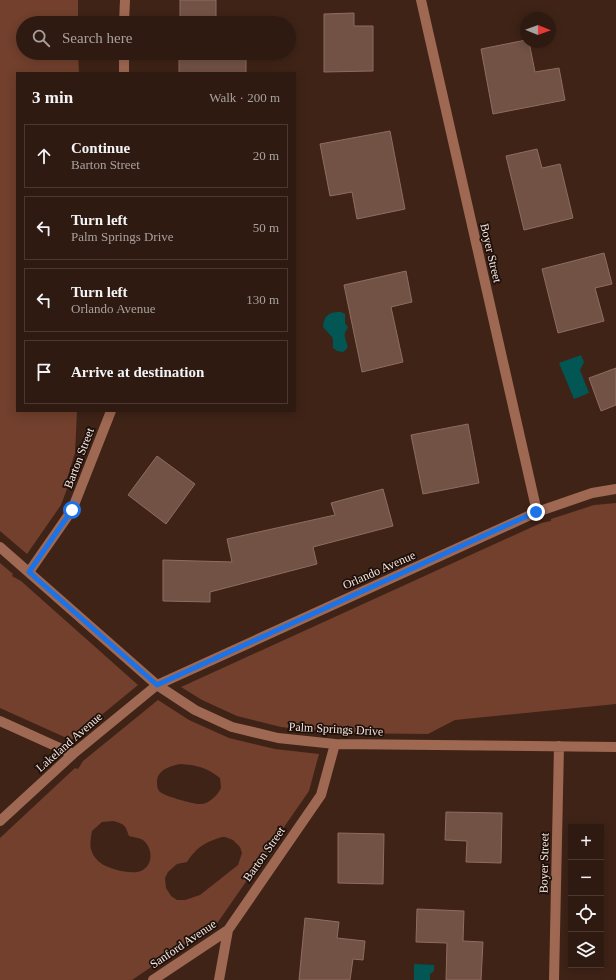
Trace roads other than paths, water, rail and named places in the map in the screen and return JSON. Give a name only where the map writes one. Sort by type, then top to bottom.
[{"type":"street","points":[[124,16],[125,0]]},
{"type":"street","name":"Boyer Street","points":[[420,0],[536,512]]},
{"type":"street","points":[[124,60],[124,72]]},
{"type":"street","name":"Barton Street","points":[[29,572],[72,510],[111,412]]},
{"type":"street","name":"Orlando Avenue","points":[[157,685],[536,512],[592,493],[616,489]]},
{"type":"street","name":"Palm Springs Drive","points":[[0,547],[157,685],[195,710],[232,726],[278,738],[335,744],[616,747]]},
{"type":"street","name":"Lakeland Avenue","points":[[0,821],[73,754],[157,685]]},
{"type":"street","points":[[0,721],[73,754]]},
{"type":"street","name":"Barton Street","points":[[219,980],[228,930],[321,795],[335,744]]},
{"type":"street","name":"Boyer Street","points":[[554,980],[559,746]]},
{"type":"street","name":"Sanford Avenue","points":[[153,980],[228,930]]},
{"type":"water","points":[[337,312],[345,314],[345,323],[348,327],[345,332],[347,349],[343,352],[337,351],[333,348],[332,337],[323,327],[327,316],[331,313]]},
{"type":"water","points":[[581,355],[584,362],[580,370],[589,393],[574,399],[559,363]]},
{"type":"water","points":[[414,964],[434,965],[434,971],[430,974],[430,980],[414,980]]}]
